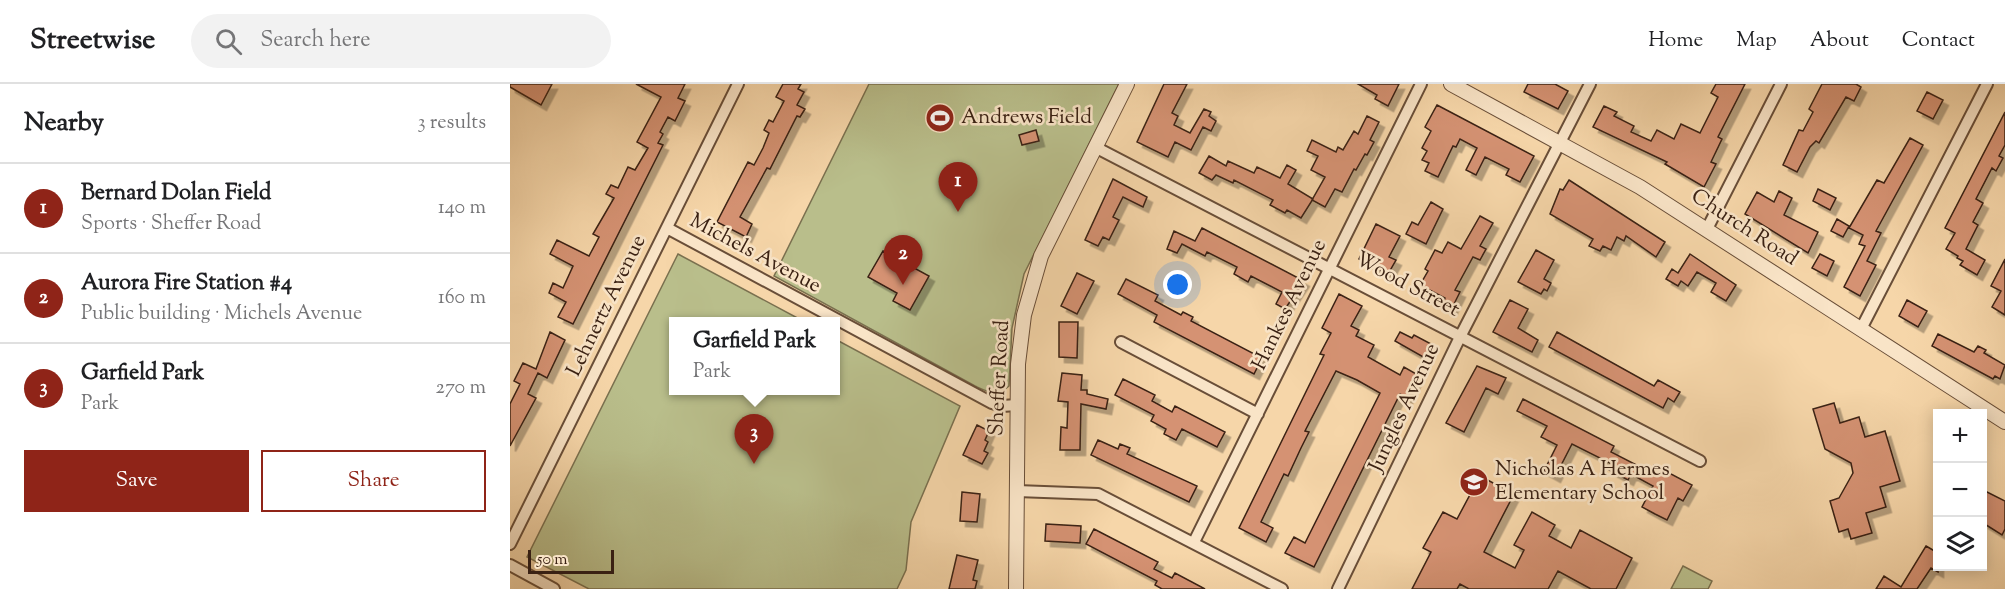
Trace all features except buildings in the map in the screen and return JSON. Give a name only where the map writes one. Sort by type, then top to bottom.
[{"type":"street","name":"Lehnertz Avenue","points":[[510,544],[738,84]]},
{"type":"street","name":"Sheffer Road","points":[[1016,589],[1017,405],[1021,338],[1034,275],[1052,232],[1127,84]]},
{"type":"street","name":"Hankes Avenue","points":[[1194,542],[1421,84]]},
{"type":"street","name":"Church Road","points":[[1451,84],[1640,187],[2003,417]]},
{"type":"street","name":"Jungles Avenue","points":[[1338,589],[1461,335],[1590,84]]},
{"type":"street","points":[[1707,229],[1781,84]]},
{"type":"street","points":[[1861,329],[1986,84]]},
{"type":"street","name":"Wood Street","points":[[1095,147],[1700,461]]},
{"type":"street","name":"Michels Avenue","points":[[667,228],[832,317]]},
{"type":"street","name":"Michels Avenue","points":[[840,321],[992,403],[1002,406],[1017,405]]},
{"type":"street","points":[[1121,342],[1258,414]]},
{"type":"street","points":[[1017,491],[1098,494],[1282,589]]},
{"type":"street","points":[[510,565],[554,589]]},
{"type":"green space","points":[[869,84],[1119,84],[1024,274],[1012,328],[1009,386],[1005,389],[988,392],[975,386],[774,276]]},
{"type":"green space","points":[[678,254],[796,317],[669,317],[669,395],[840,395],[840,342],[960,406],[911,522],[906,570],[897,589],[589,589],[527,557]]},
{"type":"green space","points":[[1683,566],[1712,581],[1708,589],[1671,589]]},
{"type":"place","name":"Andrews Field","points":[[940,118]]},
{"type":"place","name":"Bernard Dolan Field","points":[[958,212]]},
{"type":"place","name":"Aurora Fire Station #4","points":[[903,285]]},
{"type":"place","name":"Garfield Park","points":[[754,464]]},
{"type":"place","name":"Nicholas A Hermes Elementary School","points":[[1474,482]]}]
